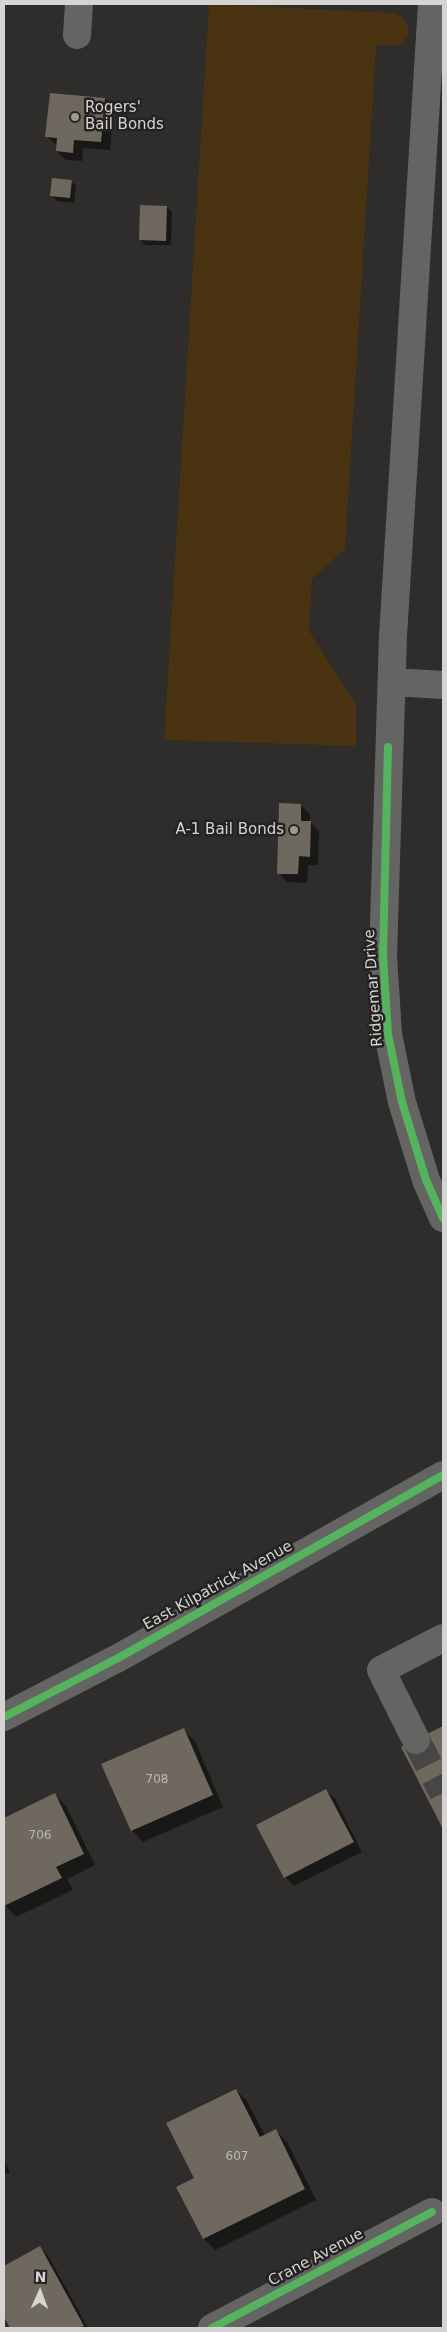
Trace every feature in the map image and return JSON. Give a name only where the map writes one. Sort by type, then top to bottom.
[{"type":"street","points":[[77,35],[79,4]]},
{"type":"street","name":"Ridgemar Drive","points":[[432,4],[388,747],[383,956],[388,1034],[402,1102],[426,1180],[443,1218]]},
{"type":"street","points":[[392,682],[443,685]]},
{"type":"street","name":"East Kilpatrick Avenue","points":[[4,1717],[120,1657],[443,1474]]},
{"type":"street","points":[[416,1740],[381,1670],[443,1638]]},
{"type":"street","name":"Crane Avenue","points":[[212,2328],[432,2212]]},
{"type":"shaded area","points":[[209,4],[393,13],[402,17],[408,27],[408,36],[402,45],[376,45],[345,549],[312,579],[309,631],[356,704],[356,746],[164,740]]},
{"type":"building","name":"Rogers' Bail Bonds","points":[[50,93],[105,98],[101,142],[74,140],[73,153],[56,151],[57,138],[45,137]]},
{"type":"building","points":[[52,178],[72,180],[70,198],[50,196]]},
{"type":"building","points":[[140,205],[167,206],[166,241],[139,240]]},
{"type":"building","name":"A-1 Bail Bonds","points":[[279,803],[301,804],[301,821],[311,821],[310,857],[299,856],[298,874],[277,874]]},
{"type":"building","points":[[443,1726],[443,1829],[401,1747]]},
{"type":"building","points":[[184,1728],[213,1795],[131,1831],[101,1764]]},
{"type":"building","points":[[326,1789],[354,1842],[284,1878],[256,1825]]},
{"type":"building","points":[[55,1793],[84,1854],[56,1867],[62,1878],[4,1906],[4,1818]]},
{"type":"building","points":[[236,2089],[260,2137],[276,2129],[305,2189],[203,2239],[176,2187],[194,2178],[166,2123]]},
{"type":"building","points":[[40,2246],[84,2326],[79,2328],[10,2328],[4,2317],[4,2266]]},
{"type":"tunnel","points":[[416,1740],[443,1793]]},
{"type":"cycle path","points":[[388,747],[383,956],[388,1034],[402,1102],[426,1180],[443,1218]]},
{"type":"cycle path","points":[[4,1717],[120,1657],[443,1475]]},
{"type":"cycle path","points":[[212,2328],[432,2212]]},
{"type":"place","name":"Rogers' Bail Bonds","points":[[75,117]]},
{"type":"place","name":"A-1 Bail Bonds","points":[[294,830]]}]
